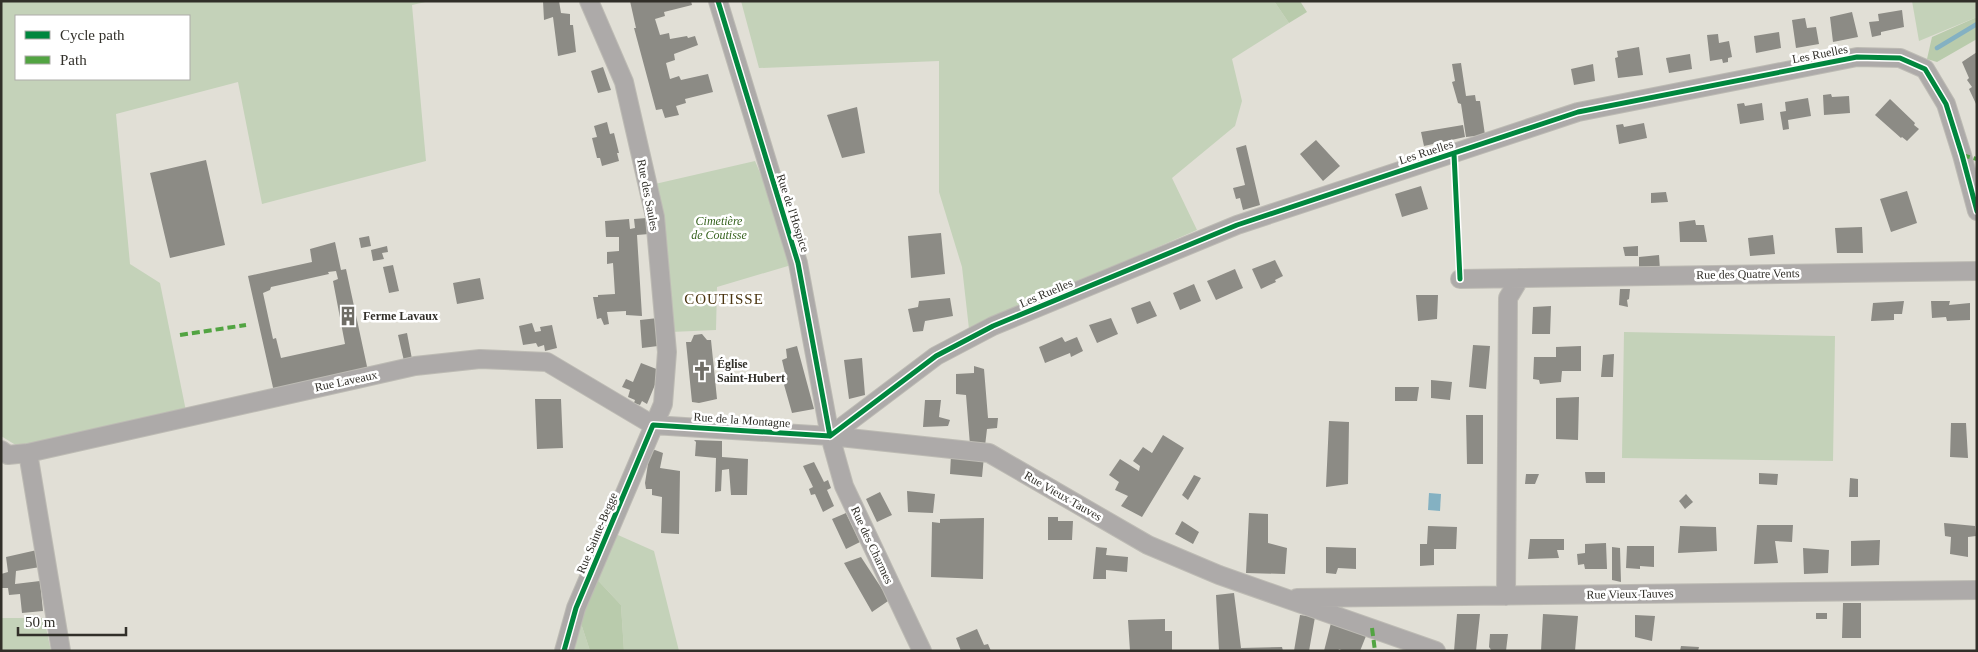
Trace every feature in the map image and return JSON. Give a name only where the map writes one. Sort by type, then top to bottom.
[{"type":"street","name":"Rue des Saules","points":[[589,1],[624,82],[654,216],[667,352],[663,404],[653,425]]},
{"type":"street","name":"Rue de l'Hospice","points":[[718,1],[798,262],[830,436]]},
{"type":"street","name":"Les Ruelles","points":[[830,436],[936,356],[993,326],[1237,225],[1578,112],[1848,58],[1900,58],[1925,69],[1946,104],[1977,211]]},
{"type":"street","name":"Rue des Quatre Vents","points":[[1460,278],[1977,271]]},
{"type":"street","points":[[1506,596],[1508,298],[1520,278]]},
{"type":"street","name":"Rue Laveaux","points":[[1,450],[8,455],[28,453],[407,368],[480,359],[547,362],[653,425]]},
{"type":"street","name":"Rue de la Montagne","points":[[653,425],[830,436]]},
{"type":"street","name":"Rue Sainte-Begge","points":[[564,651],[576,608],[653,425]]},
{"type":"street","name":"Rue Vieux Tauves","points":[[830,436],[989,453],[1148,545],[1219,575],[1436,651]]},
{"type":"street","name":"Rue des Charmes","points":[[830,436],[844,486],[922,651]]},
{"type":"street","points":[[28,453],[61,651]]},
{"type":"street","name":"Rue Vieux Tauves","points":[[1284,598],[1977,590]]},
{"type":"green space","points":[[1,1],[430,1],[412,5],[426,161],[262,204],[238,82],[116,114],[130,264],[160,283],[186,411],[19,447],[1,436]]},
{"type":"green space","points":[[741,1],[1274,1],[1289,23],[1232,59],[1242,101],[1235,126],[1172,178],[1197,230],[969,329],[962,267],[939,192],[939,61],[759,68]]},
{"type":"green space","points":[[1274,1],[1300,1],[1307,12],[1289,23]]},
{"type":"green space","points":[[1912,1],[1977,1],[1977,17],[1919,41]]},
{"type":"green space","points":[[1977,17],[1977,39],[1937,62],[1927,59],[1932,37]]},
{"type":"green space","name":"Cimetière de Coutisse","points":[[755,161],[798,263],[717,287],[716,330],[671,332],[655,184]]},
{"type":"green space","points":[[1624,332],[1835,336],[1833,461],[1622,458]]},
{"type":"green space","points":[[609,531],[654,551],[679,651],[624,651],[621,605],[591,573]]},
{"type":"green space","points":[[591,573],[621,605],[624,651],[590,651],[576,608]]},
{"type":"green space","points":[[576,608],[590,651],[564,651]]},
{"type":"green space","points":[[1,618],[44,618],[51,651],[1,651]]},
{"type":"water","points":[[1429,493],[1441,494],[1440,511],[1428,510]]},
{"type":"building","points":[[543,1],[559,1],[561,13],[570,14],[570,25],[573,25],[576,52],[558,56],[553,17],[544,20]]},
{"type":"building","points":[[630,1],[691,1],[692,5],[664,12],[665,16],[655,19],[660,35],[669,33],[670,39],[695,36],[698,45],[674,54],[675,60],[666,63],[670,79],[679,76],[681,80],[708,74],[713,92],[685,99],[686,103],[676,106],[679,115],[665,118],[662,109],[656,110],[634,28],[636,28]]},
{"type":"building","points":[[1902,10],[1904,27],[1881,32],[1881,35],[1872,37],[1869,22],[1879,21],[1878,14]]},
{"type":"building","points":[[1852,12],[1858,37],[1833,42],[1830,17]]},
{"type":"building","points":[[1805,18],[1807,28],[1816,27],[1819,44],[1796,48],[1792,20]]},
{"type":"building","points":[[1779,32],[1781,48],[1756,53],[1754,36]]},
{"type":"building","points":[[1718,34],[1719,43],[1729,41],[1732,57],[1728,58],[1728,62],[1723,63],[1722,59],[1710,61],[1707,35]]},
{"type":"building","points":[[1639,47],[1643,75],[1618,78],[1615,58],[1618,57],[1617,51]]},
{"type":"building","points":[[1977,52],[1977,106],[1969,89],[1972,87],[1967,80],[1969,78],[1962,62]]},
{"type":"building","points":[[1690,54],[1692,69],[1669,73],[1666,58]]},
{"type":"building","points":[[1461,63],[1466,96],[1475,95],[1476,101],[1480,101],[1485,135],[1466,137],[1461,104],[1458,103],[1452,82],[1455,81],[1452,64]]},
{"type":"building","points":[[1593,64],[1595,81],[1574,85],[1571,69]]},
{"type":"building","points":[[603,67],[611,90],[598,93],[591,71]]},
{"type":"building","points":[[1831,94],[1832,97],[1849,96],[1850,113],[1824,115],[1823,95]]},
{"type":"building","points":[[1808,98],[1811,116],[1788,120],[1789,129],[1783,130],[1780,112],[1786,111],[1785,102]]},
{"type":"building","points":[[1890,99],[1919,129],[1907,141],[1875,115]]},
{"type":"building","points":[[1744,103],[1745,106],[1762,103],[1764,120],[1740,124],[1737,104]]},
{"type":"building","points":[[857,107],[865,153],[842,158],[827,115]]},
{"type":"building","points":[[607,122],[610,134],[614,133],[619,161],[602,166],[600,158],[597,158],[592,138],[597,137],[594,126]]},
{"type":"building","points":[[1644,123],[1647,138],[1619,144],[1616,125],[1623,124],[1624,127]]},
{"type":"building","points":[[1463,125],[1465,137],[1424,146],[1421,132]]},
{"type":"building","points":[[1316,140],[1340,166],[1323,181],[1300,154]]},
{"type":"building","points":[[1246,145],[1260,205],[1243,210],[1240,198],[1236,199],[1233,188],[1245,185],[1236,148]]},
{"type":"building","points":[[206,160],[225,245],[170,258],[150,173]]},
{"type":"building","points":[[1421,186],[1428,209],[1402,217],[1395,194]]},
{"type":"building","points":[[1907,191],[1917,223],[1891,232],[1880,199]]},
{"type":"building","points":[[1666,192],[1668,202],[1651,203],[1651,193]]},
{"type":"building","points":[[647,218],[649,234],[637,235],[642,316],[626,315],[626,311],[607,312],[609,324],[604,325],[601,318],[597,319],[593,297],[615,294],[613,263],[607,264],[607,252],[619,251],[619,237],[606,237],[605,221],[629,219],[630,229],[635,228],[634,219]]},
{"type":"building","points":[[1695,220],[1696,225],[1704,225],[1707,242],[1680,242],[1679,222]]},
{"type":"building","points":[[1862,227],[1863,253],[1837,253],[1835,228]]},
{"type":"building","points":[[941,233],[945,274],[911,278],[908,236]]},
{"type":"building","points":[[1773,235],[1775,254],[1750,256],[1748,238]]},
{"type":"building","points":[[369,236],[371,246],[361,248],[359,238]]},
{"type":"building","name":"Ferme Lavaux","points":[[335,242],[341,270],[346,269],[368,371],[274,392],[248,276],[312,262],[310,249]],"holes":[[[336,271],[338,279],[333,281],[345,344],[281,358],[276,338],[273,339],[263,293],[270,290],[271,287],[329,274],[328,272]]]},
{"type":"building","points":[[387,246],[388,252],[382,253],[384,259],[373,261],[371,250]]},
{"type":"building","points":[[1638,246],[1638,256],[1625,256],[1623,247]]},
{"type":"building","points":[[1659,255],[1660,270],[1639,271],[1639,257]]},
{"type":"building","points":[[1275,260],[1283,276],[1275,280],[1276,282],[1261,289],[1252,269]]},
{"type":"building","points":[[393,265],[399,291],[389,293],[383,267]]},
{"type":"building","points":[[1235,269],[1243,288],[1216,300],[1207,281]]},
{"type":"building","points":[[480,278],[484,299],[457,304],[453,283]]},
{"type":"building","points":[[1194,284],[1201,301],[1180,310],[1173,293]]},
{"type":"building","points":[[1620,289],[1630,289],[1629,299],[1627,300],[1628,307],[1619,305]]},
{"type":"building","points":[[1416,295],[1438,295],[1437,319],[1418,321]]},
{"type":"building","points":[[950,298],[953,316],[925,321],[923,331],[913,332],[908,309],[918,307],[919,301]]},
{"type":"building","points":[[1150,301],[1157,316],[1137,324],[1131,308]]},
{"type":"building","points":[[1904,301],[1902,314],[1894,314],[1894,320],[1871,321],[1873,303]]},
{"type":"building","points":[[1931,301],[1950,301],[1949,305],[1970,303],[1970,320],[1947,321],[1946,317],[1932,318]]},
{"type":"building","points":[[1551,306],[1550,334],[1532,334],[1533,307]]},
{"type":"building","points":[[658,318],[658,346],[642,348],[640,320]]},
{"type":"building","points":[[1111,318],[1118,334],[1097,343],[1089,325]]},
{"type":"building","points":[[532,323],[535,332],[541,331],[540,327],[552,325],[557,348],[545,351],[544,345],[538,347],[536,343],[523,345],[519,326]]},
{"type":"building","points":[[407,333],[412,359],[404,361],[398,335]]},
{"type":"building","name":"Église Saint-Hubert","points":[[702,334],[707,340],[711,340],[717,399],[699,403],[692,402],[686,342],[691,342],[694,335]]},
{"type":"building","points":[[1062,337],[1065,342],[1077,337],[1083,351],[1071,357],[1070,353],[1045,363],[1039,347]]},
{"type":"building","points":[[1473,345],[1490,346],[1486,389],[1469,387]]},
{"type":"building","points":[[797,346],[814,409],[792,413],[781,374],[785,373],[782,360],[787,358],[786,349]]},
{"type":"building","points":[[1581,346],[1581,371],[1562,371],[1561,382],[1540,384],[1539,380],[1533,379],[1534,357],[1556,357],[1556,347]]},
{"type":"building","points":[[1614,354],[1613,377],[1601,377],[1603,355]]},
{"type":"building","points":[[862,358],[865,395],[849,399],[844,360]]},
{"type":"building","points":[[641,363],[659,370],[647,404],[642,401],[640,405],[634,403],[635,400],[628,397],[630,390],[622,387],[626,379],[633,382]]},
{"type":"building","points":[[974,366],[984,369],[988,418],[998,418],[997,428],[987,429],[985,446],[970,445],[966,395],[956,394],[956,374],[974,373]]},
{"type":"building","points":[[1431,380],[1452,382],[1450,400],[1431,398]]},
{"type":"building","points":[[1395,387],[1419,387],[1417,401],[1395,401]]},
{"type":"building","points":[[1579,397],[1578,440],[1556,439],[1556,398]]},
{"type":"building","points":[[535,399],[561,399],[563,448],[537,449]]},
{"type":"building","points":[[925,400],[941,400],[939,417],[950,420],[948,426],[923,427]]},
{"type":"building","points":[[1466,415],[1483,415],[1483,464],[1467,464]]},
{"type":"building","points":[[1329,421],[1349,422],[1348,484],[1326,487]]},
{"type":"building","points":[[1951,423],[1966,423],[1968,458],[1950,457]]},
{"type":"building","points":[[1163,435],[1184,448],[1142,517],[1121,506],[1128,496],[1115,490],[1119,482],[1109,475],[1120,459],[1139,471],[1140,466],[1133,461],[1143,447],[1152,453]]},
{"type":"building","points":[[694,440],[722,441],[722,457],[748,459],[747,495],[731,495],[729,469],[722,470],[721,491],[715,492],[716,458],[695,456],[696,442]]},
{"type":"building","points":[[655,450],[663,453],[660,468],[680,471],[679,534],[661,533],[662,497],[652,495],[652,489],[646,489],[645,483],[650,451]]},
{"type":"building","points":[[951,455],[984,456],[982,477],[950,474]]},
{"type":"building","points":[[814,462],[824,482],[828,480],[831,488],[827,490],[834,506],[823,512],[815,494],[811,495],[809,489],[813,487],[803,466]]},
{"type":"building","points":[[1585,472],[1605,472],[1605,483],[1586,483]]},
{"type":"building","points":[[1759,473],[1778,474],[1777,485],[1759,484]]},
{"type":"building","points":[[1526,474],[1539,474],[1535,484],[1525,484]]},
{"type":"building","points":[[1194,475],[1201,478],[1188,500],[1182,495]]},
{"type":"building","points":[[1850,478],[1858,479],[1858,497],[1849,497]]},
{"type":"building","points":[[907,491],[935,494],[933,513],[908,512]]},
{"type":"building","points":[[880,492],[892,515],[877,522],[866,499]]},
{"type":"building","points":[[1686,494],[1693,502],[1685,509],[1679,501]]},
{"type":"building","points":[[846,513],[860,542],[846,549],[832,519]]},
{"type":"building","points":[[1249,513],[1268,514],[1268,543],[1287,548],[1285,574],[1246,573]]},
{"type":"building","points":[[1048,517],[1058,517],[1058,521],[1073,521],[1072,540],[1048,540]]},
{"type":"building","points":[[984,518],[983,579],[931,577],[932,522],[940,523],[940,519]]},
{"type":"building","points":[[1182,521],[1199,532],[1193,544],[1175,534]]},
{"type":"building","points":[[1944,523],[1975,526],[1976,536],[1968,537],[1968,557],[1950,554],[1951,537],[1945,536]]},
{"type":"building","points":[[1757,525],[1793,525],[1792,542],[1775,541],[1778,563],[1754,564]]},
{"type":"building","points":[[1428,526],[1457,527],[1456,549],[1434,549],[1434,565],[1420,566],[1420,544],[1427,544]]},
{"type":"building","points":[[1680,526],[1716,527],[1717,551],[1678,553]]},
{"type":"building","points":[[1530,539],[1564,539],[1564,550],[1557,550],[1559,558],[1528,559]]},
{"type":"building","points":[[1880,540],[1879,565],[1851,566],[1851,541]]},
{"type":"building","points":[[1606,543],[1607,569],[1585,569],[1584,564],[1578,565],[1577,554],[1585,553],[1585,544]]},
{"type":"building","points":[[1627,546],[1654,546],[1654,567],[1626,568]]},
{"type":"building","points":[[1096,547],[1107,548],[1106,555],[1128,557],[1127,572],[1106,570],[1106,579],[1093,579]]},
{"type":"building","points":[[1326,547],[1356,548],[1356,569],[1338,568],[1336,574],[1326,573]]},
{"type":"building","points":[[1612,547],[1620,548],[1621,582],[1612,580]]},
{"type":"building","points":[[1803,548],[1829,550],[1828,573],[1804,574]]},
{"type":"building","points":[[37,550],[40,567],[16,571],[15,584],[40,581],[43,611],[22,613],[20,594],[9,595],[8,588],[1,588],[1,574],[8,572],[6,557]]},
{"type":"building","points":[[861,557],[882,589],[885,587],[891,599],[872,612],[844,563]]},
{"type":"building","points":[[1234,593],[1241,648],[1282,647],[1283,651],[1219,651],[1216,595]]},
{"type":"building","points":[[1843,603],[1861,603],[1861,638],[1842,638]]},
{"type":"building","points":[[1816,613],[1827,613],[1827,619],[1816,619]]},
{"type":"building","points":[[1457,614],[1480,614],[1476,651],[1454,651]]},
{"type":"building","points":[[1543,614],[1578,616],[1575,651],[1541,651]]},
{"type":"building","points":[[1300,615],[1315,617],[1309,651],[1294,651]]},
{"type":"building","points":[[1635,615],[1655,616],[1652,641],[1635,637]]},
{"type":"building","points":[[1165,619],[1165,631],[1172,631],[1172,651],[1130,651],[1128,620]]},
{"type":"building","points":[[1331,623],[1366,636],[1360,651],[1344,651],[1339,649],[1338,651],[1324,651]]},
{"type":"building","points":[[977,629],[984,645],[988,644],[991,651],[961,651],[956,638]]},
{"type":"building","points":[[1490,634],[1508,634],[1506,651],[1492,651],[1489,647]]},
{"type":"building","points":[[1681,646],[1699,647],[1698,651],[1680,651]]},
{"type":"waterway","points":[[1937,48],[1977,24]]},
{"type":"marked path","points":[[1962,155],[1977,159]]},
{"type":"marked path","points":[[180,335],[246,325]]},
{"type":"marked path","points":[[1372,628],[1375,651]]},
{"type":"cycle path","points":[[718,1],[798,263],[830,436]]},
{"type":"cycle path","points":[[830,436],[936,356],[993,326],[1237,225],[1578,112],[1857,57],[1900,58],[1925,69],[1946,104],[1977,211]]},
{"type":"cycle path","points":[[1454,154],[1460,279]]},
{"type":"cycle path","points":[[564,651],[576,608],[653,425],[830,436]]},
{"type":"place","name":"Ferme Lavaux","points":[[348,316]]},
{"type":"place","name":"Église Saint-Hubert","points":[[702,371]]},
{"type":"district","name":"COUTISSE","points":[[724,299]]}]
